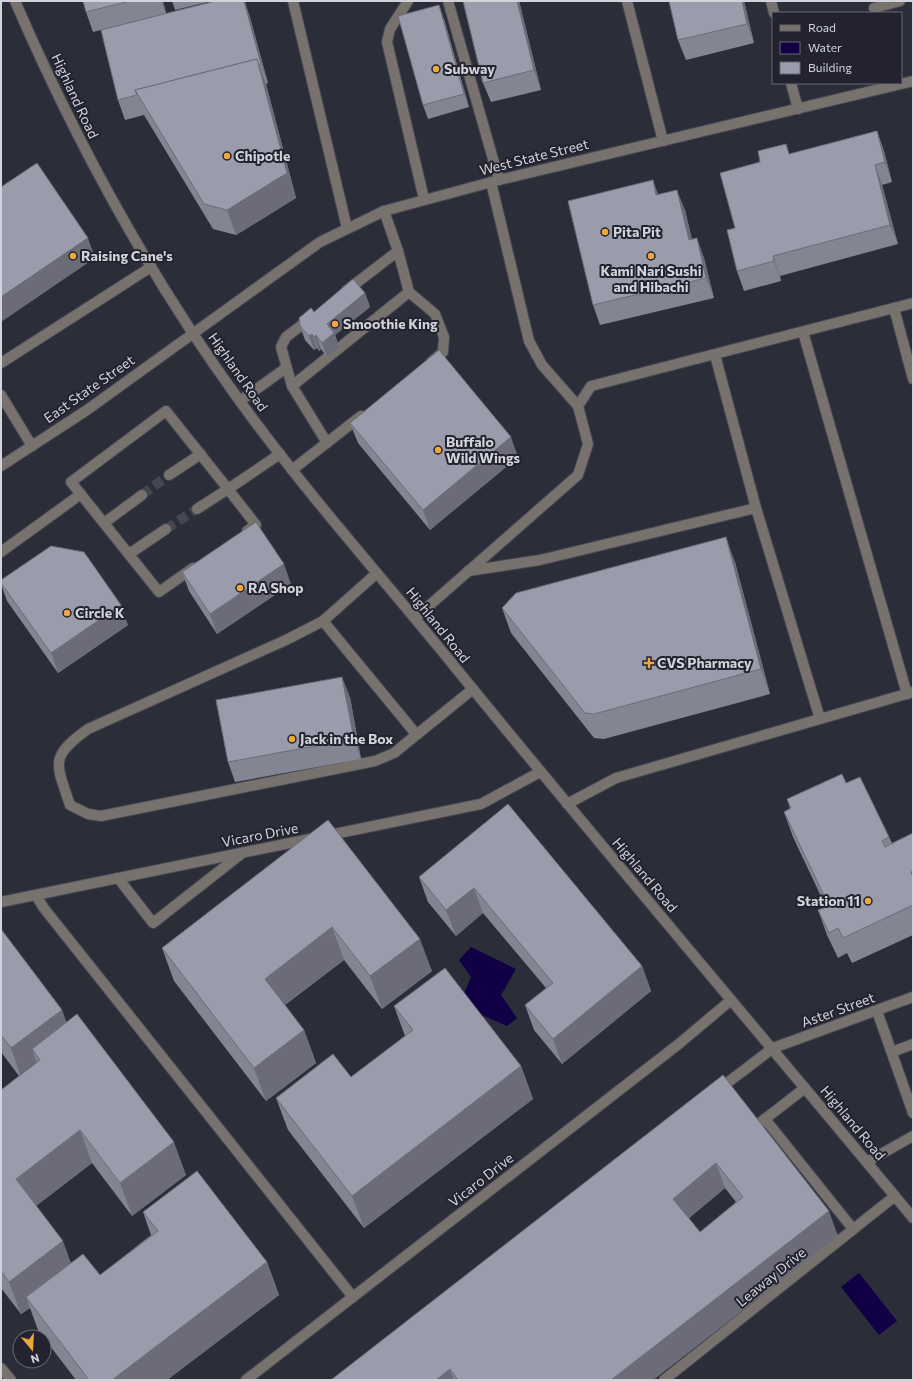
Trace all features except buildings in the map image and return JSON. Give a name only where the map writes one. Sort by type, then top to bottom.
[{"type":"street","name":"Highland Road","points":[[15,1],[86,153],[106,190],[192,333],[240,401],[292,470],[540,772],[773,1048],[895,1196],[909,1208],[913,1218]]},
{"type":"street","points":[[293,1],[347,228]]},
{"type":"street","points":[[408,1],[390,29],[387,42],[424,199]]},
{"type":"street","points":[[414,618],[578,475],[588,444],[578,406],[542,365],[529,341],[495,181],[448,1]]},
{"type":"street","points":[[627,1],[663,141]]},
{"type":"street","points":[[771,1],[774,12]]},
{"type":"street","points":[[874,7],[900,1]]},
{"type":"street","name":"West State Street","points":[[902,83],[913,81]]},
{"type":"street","points":[[792,84],[798,109]]},
{"type":"street","name":"West State Street","points":[[192,333],[320,242],[384,211],[495,181],[798,109],[894,84]]},
{"type":"street","points":[[384,211],[398,251],[409,292],[435,314],[444,337],[443,352],[425,366]]},
{"type":"street","points":[[336,299],[398,251]]},
{"type":"street","points":[[1,363],[152,267]]},
{"type":"street","points":[[292,386],[409,292]]},
{"type":"street","points":[[578,406],[591,386],[913,303]]},
{"type":"street","points":[[894,308],[913,379]]},
{"type":"street","points":[[317,313],[286,337],[281,347],[292,386],[327,443]]},
{"type":"street","points":[[567,804],[616,778],[910,693],[803,332]]},
{"type":"street","name":"East State Street","points":[[1,466],[87,410],[192,333]]},
{"type":"street","points":[[715,355],[756,508],[820,719]]},
{"type":"street","points":[[240,401],[286,368]]},
{"type":"street","points":[[1,395],[32,446]]},
{"type":"street","points":[[292,470],[370,409]]},
{"type":"street","points":[[204,561],[159,592],[70,482],[166,411],[256,525],[236,538]]},
{"type":"street","points":[[169,475],[201,454]]},
{"type":"street","points":[[197,509],[280,454]]},
{"type":"street","points":[[1,552],[81,494]]},
{"type":"street","points":[[104,524],[142,495]]},
{"type":"street","points":[[468,571],[540,560],[756,508]]},
{"type":"street","points":[[129,554],[166,529]]},
{"type":"street","points":[[377,573],[324,621],[286,640],[88,729],[68,743],[59,756],[59,771],[70,805],[88,814],[101,816],[375,761],[394,752],[473,689]]},
{"type":"street","points":[[324,621],[416,734]]},
{"type":"street","name":"Vicaro Drive","points":[[1,902],[481,804],[540,772]]},
{"type":"street","points":[[118,878],[153,923],[244,852]]},
{"type":"street","points":[[36,895],[43,907],[353,1297]]},
{"type":"street","name":"Aster Street","points":[[710,1097],[773,1048],[913,998]]},
{"type":"street","name":"Vicaro Drive","points":[[246,1380],[680,1043],[731,1000]]},
{"type":"street","points":[[877,1011],[913,1113]]},
{"type":"street","points":[[892,1052],[913,1044]]},
{"type":"street","points":[[754,1128],[805,1088]]},
{"type":"street","points":[[765,1119],[822,1197],[853,1229]]},
{"type":"street","points":[[867,1162],[913,1136]]},
{"type":"street","name":"Leaway Drive","points":[[664,1380],[895,1196]]},
{"type":"street","points":[[1,1368],[11,1380]]},
{"type":"water","points":[[471,947],[516,969],[501,995],[517,1018],[507,1026],[459,1005],[471,977],[459,960]]},
{"type":"water","points":[[859,1273],[897,1321],[879,1335],[841,1287]]},
{"type":"tunnel","points":[[142,495],[169,475]]},
{"type":"tunnel","points":[[166,529],[197,509]]},
{"type":"place","name":"Subway","points":[[436,69]]},
{"type":"place","name":"Chipotle","points":[[227,156]]},
{"type":"place","name":"Pita Pit","points":[[605,232]]},
{"type":"place","name":"Raising Cane's","points":[[73,256]]},
{"type":"place","name":"Kami Nari Sushi and Hibachi","points":[[651,256]]},
{"type":"place","name":"Smoothie King","points":[[335,324]]},
{"type":"place","name":"Buffalo Wild Wings","points":[[438,450]]},
{"type":"place","name":"RA Shop","points":[[240,588]]},
{"type":"place","name":"Circle K","points":[[67,613]]},
{"type":"place","name":"CVS Pharmacy","points":[[649,663]]},
{"type":"place","name":"Jack in the Box","points":[[292,739]]},
{"type":"place","name":"Station 11","points":[[868,901]]}]
